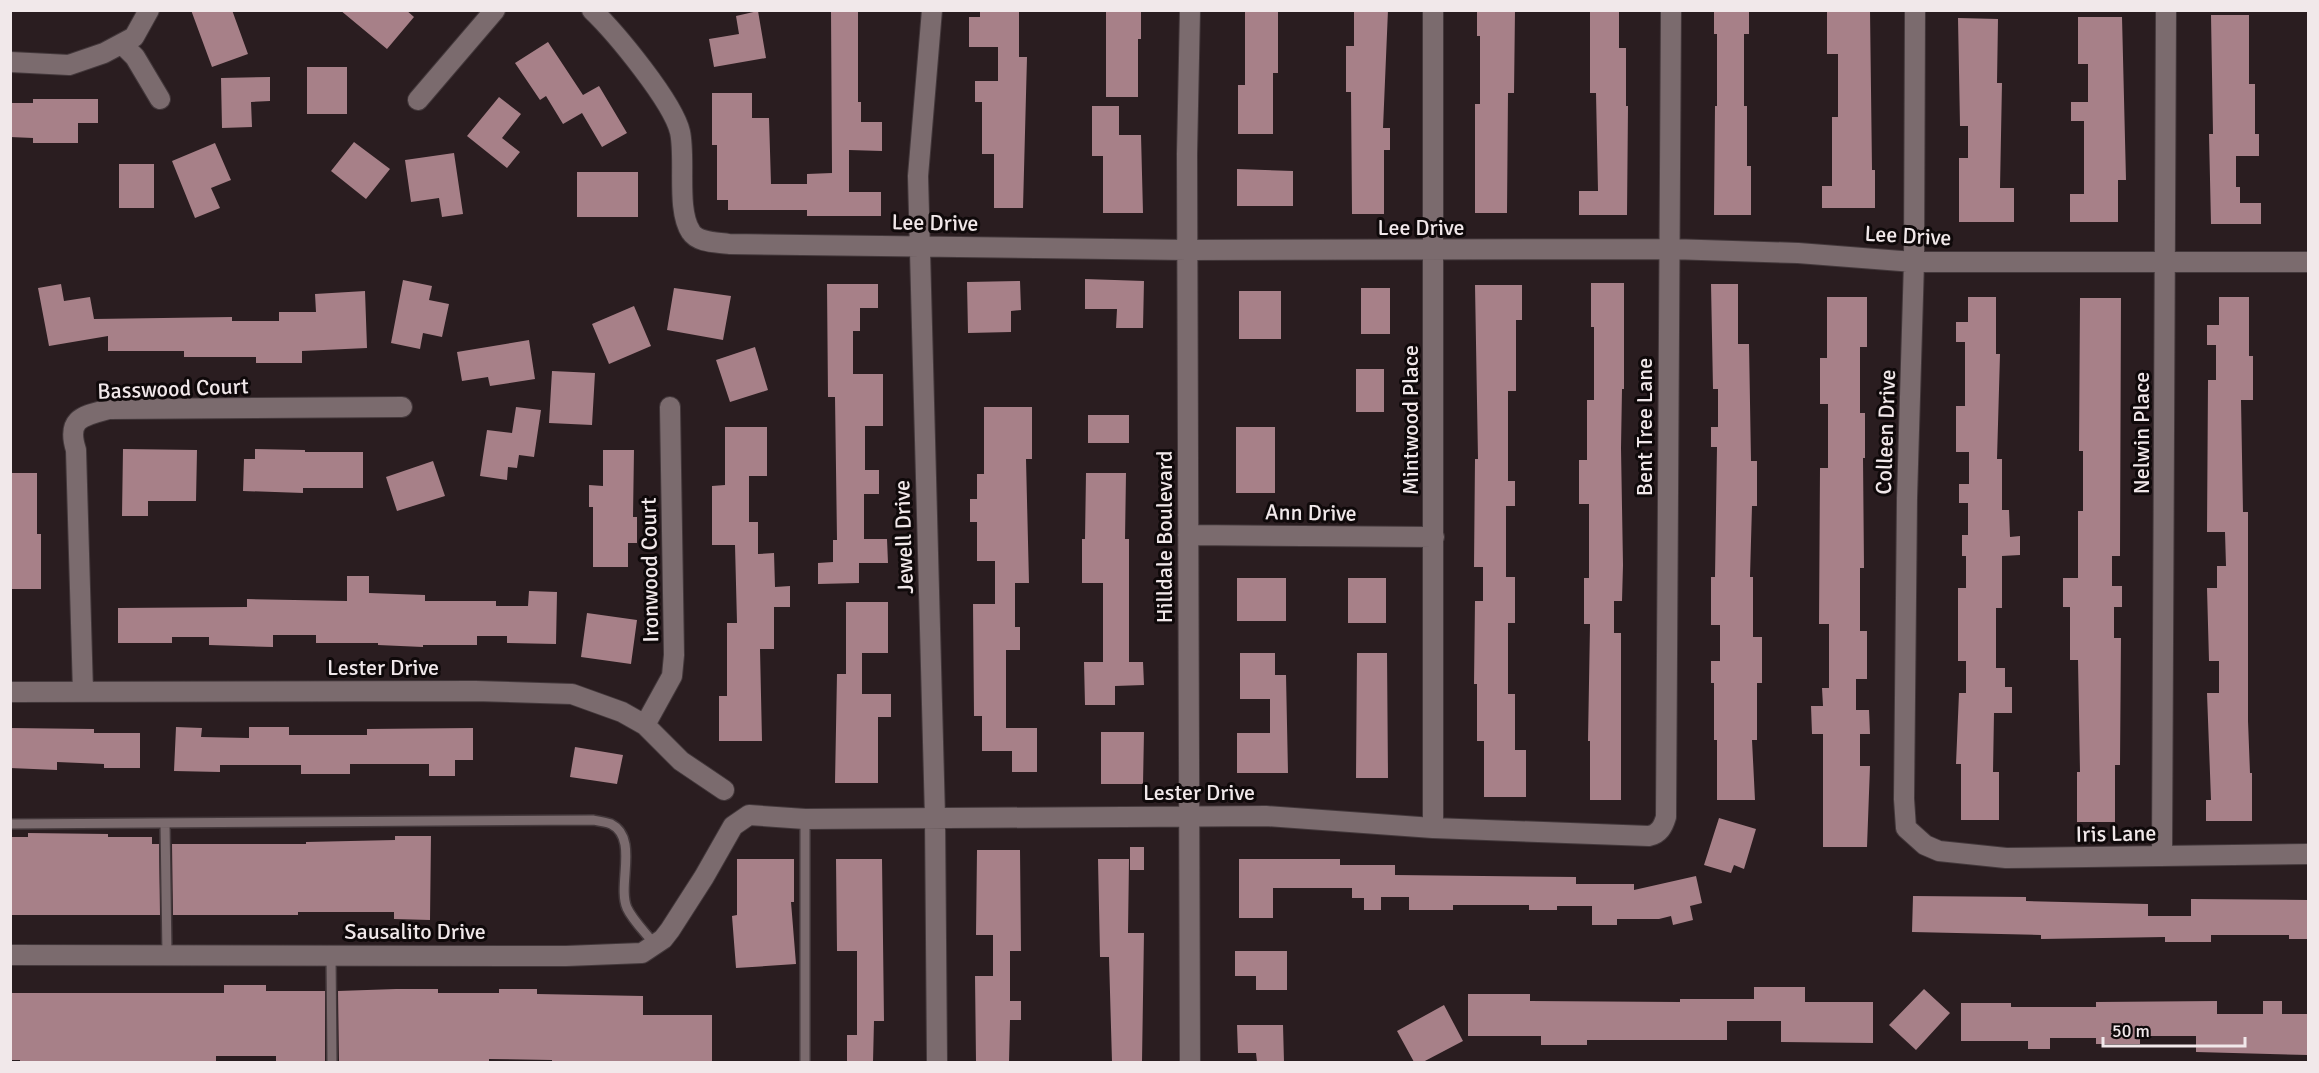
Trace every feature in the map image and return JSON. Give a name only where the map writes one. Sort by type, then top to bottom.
[{"type":"street","points":[[10,62],[69,65],[134,37],[149,10]]},
{"type":"street","points":[[418,100],[495,10]]},
{"type":"street","name":"Lee Drive","points":[[592,10],[613,30],[663,98],[680,131],[685,219],[692,234],[701,240],[729,244],[1187,250],[1670,249],[1798,253],[1914,262],[2308,262]]},
{"type":"street","name":"Jewell Drive","points":[[932,10],[918,176],[935,817],[937,1062]]},
{"type":"street","name":"Hilldale Boulevard","points":[[1190,10],[1187,250],[1190,1062]]},
{"type":"street","name":"Mintwood Place","points":[[1433,10],[1433,828]]},
{"type":"street","name":"Bent Tree Lane","points":[[1649,836],[1656,834],[1664,825],[1666,817],[1671,10]]},
{"type":"street","name":"Colleen Drive","points":[[1915,10],[1914,262],[1907,498],[1904,799],[1906,828],[1925,845]]},
{"type":"street","name":"Nelwin Place","points":[[2162,856],[2166,10]]},
{"type":"street","points":[[122,44],[135,57],[159,99]]},
{"type":"street","name":"Basswood Court","points":[[82,692],[76,450],[72,437],[74,426],[79,418],[109,409],[402,407]]},
{"type":"street","name":"Ironwood Court","points":[[645,725],[672,676],[674,655],[670,407]]},
{"type":"street","name":"Ann Drive","points":[[1188,535],[1434,537]]},
{"type":"street","name":"Lester Drive","points":[[10,692],[475,691],[572,694],[622,712],[645,725],[681,761],[724,789]]},
{"type":"street","name":"Lester Drive","points":[[656,945],[670,930],[733,826],[749,815],[805,819],[1266,816],[1433,828],[1649,836]]},
{"type":"street","name":"Iris Lane","points":[[1925,845],[1939,851],[2006,858],[2308,854]]},
{"type":"street","name":"Sausalito Drive","points":[[10,955],[566,956],[642,953],[656,945]]},
{"type":"lane","points":[[805,819],[805,1062]]},
{"type":"lane","points":[[10,824],[593,820],[613,825],[624,838],[626,857],[624,890],[627,908],[656,945]]},
{"type":"lane","points":[[165,824],[167,954]]},
{"type":"lane","points":[[331,955],[332,1062]]},
{"type":"building","points":[[191,10],[232,10],[248,54],[212,67]]},
{"type":"building","points":[[340,10],[406,10],[414,17],[387,49]]},
{"type":"building","points":[[831,10],[858,10],[858,102],[861,102],[861,122],[882,122],[882,151],[849,150],[849,192],[881,192],[881,216],[807,216],[807,210],[728,210],[728,200],[717,200],[717,145],[712,145],[712,93],[752,93],[752,118],[769,118],[771,184],[807,184],[807,174],[832,173]]},
{"type":"building","points":[[980,10],[1019,10],[1019,57],[1027,57],[1023,208],[994,208],[994,154],[982,154],[982,102],[975,102],[975,81],[998,81],[998,47],[969,47],[969,17],[980,17]]},
{"type":"building","points":[[1106,10],[1141,10],[1141,39],[1138,39],[1138,97],[1106,97]]},
{"type":"building","points":[[1245,10],[1278,10],[1278,73],[1273,73],[1273,134],[1238,134],[1238,85],[1245,85]]},
{"type":"building","points":[[1354,10],[1388,10],[1383,128],[1390,128],[1390,150],[1384,150],[1384,214],[1352,214],[1351,92],[1346,92],[1346,46],[1354,46]]},
{"type":"building","points":[[1477,10],[1515,10],[1514,93],[1508,93],[1507,213],[1475,213],[1475,104],[1480,104],[1480,36],[1477,36]]},
{"type":"building","points":[[1590,10],[1619,10],[1619,48],[1626,48],[1627,215],[1579,215],[1579,191],[1598,191],[1596,93],[1590,93]]},
{"type":"building","points":[[1714,10],[1749,10],[1749,34],[1744,34],[1744,106],[1747,106],[1747,166],[1751,166],[1751,215],[1714,215],[1717,34],[1714,34]]},
{"type":"building","points":[[1827,10],[1870,10],[1872,170],[1875,170],[1875,208],[1822,208],[1822,186],[1832,186],[1832,117],[1838,117],[1838,54],[1827,54]]},
{"type":"building","points":[[758,11],[766,58],[714,67],[709,39],[739,34],[736,16]]},
{"type":"building","points":[[2211,15],[2249,15],[2249,84],[2255,84],[2255,134],[2259,134],[2259,156],[2236,156],[2236,187],[2240,187],[2240,203],[2261,203],[2261,224],[2211,224],[2209,134],[2213,134]]},
{"type":"building","points":[[2078,17],[2122,17],[2126,180],[2118,180],[2118,222],[2070,222],[2070,194],[2084,194],[2084,121],[2071,121],[2071,102],[2088,102],[2088,64],[2078,64]]},
{"type":"building","points":[[1958,18],[1998,19],[1997,83],[2002,83],[2000,188],[2014,188],[2014,222],[1959,222],[1959,158],[1968,158],[1968,126],[1960,126]]},
{"type":"building","points":[[548,42],[583,95],[599,86],[627,133],[602,147],[582,113],[563,124],[546,96],[540,100],[515,63]]},
{"type":"building","points":[[307,67],[347,67],[347,114],[307,114]]},
{"type":"building","points":[[270,77],[270,101],[251,102],[252,127],[222,128],[221,78]]},
{"type":"building","points":[[499,97],[521,114],[502,138],[520,152],[507,168],[467,136]]},
{"type":"building","points":[[33,99],[98,99],[98,123],[78,123],[78,143],[33,143],[33,138],[10,137],[10,103],[33,103]]},
{"type":"building","points":[[1092,106],[1119,106],[1119,135],[1141,135],[1143,213],[1103,213],[1103,156],[1092,156]]},
{"type":"building","points":[[354,142],[390,169],[366,199],[331,171]]},
{"type":"building","points":[[215,143],[231,180],[211,188],[220,208],[195,218],[172,161]]},
{"type":"building","points":[[454,153],[463,214],[442,217],[439,198],[411,202],[405,160]]},
{"type":"building","points":[[119,164],[154,164],[154,208],[119,208]]},
{"type":"building","points":[[1237,169],[1293,171],[1293,206],[1237,206]]},
{"type":"building","points":[[577,172],[638,172],[638,217],[577,217]]},
{"type":"building","points":[[1085,279],[1144,281],[1143,328],[1116,328],[1117,309],[1085,309]]},
{"type":"building","points":[[403,280],[432,286],[429,300],[449,304],[442,337],[423,333],[420,349],[391,343]]},
{"type":"building","points":[[1020,281],[1021,310],[1011,311],[1011,332],[968,333],[967,282]]},
{"type":"building","points":[[1591,283],[1624,283],[1624,389],[1622,389],[1621,448],[1622,601],[1614,601],[1614,633],[1621,633],[1621,800],[1590,800],[1590,741],[1588,741],[1590,624],[1584,624],[1584,578],[1589,578],[1589,504],[1579,504],[1579,460],[1587,460],[1587,400],[1594,400],[1594,327],[1591,327]]},
{"type":"building","points":[[61,284],[64,301],[90,297],[94,319],[232,317],[232,321],[279,321],[279,312],[316,312],[315,294],[365,291],[367,348],[302,351],[302,363],[256,363],[256,357],[184,357],[184,351],[108,351],[108,336],[49,346],[38,288]]},
{"type":"building","points":[[827,284],[878,284],[878,308],[860,308],[860,331],[853,331],[853,374],[883,374],[883,426],[865,426],[865,470],[879,470],[879,494],[864,494],[864,539],[887,539],[888,563],[859,563],[859,583],[818,584],[818,563],[833,562],[833,540],[837,540],[835,397],[828,397]]},
{"type":"building","points":[[1711,284],[1738,284],[1738,344],[1749,344],[1751,461],[1757,461],[1757,506],[1752,506],[1750,577],[1753,577],[1753,637],[1762,637],[1762,683],[1757,683],[1757,740],[1752,740],[1755,800],[1717,800],[1717,740],[1714,740],[1714,683],[1711,683],[1711,661],[1720,661],[1720,625],[1711,625],[1711,577],[1715,577],[1717,447],[1711,447],[1711,427],[1718,427],[1718,389],[1713,389]]},
{"type":"building","points":[[1475,285],[1522,285],[1522,320],[1516,320],[1516,391],[1508,391],[1508,481],[1515,481],[1515,506],[1506,506],[1506,577],[1515,577],[1515,623],[1508,623],[1508,694],[1515,694],[1515,750],[1526,750],[1526,797],[1484,797],[1484,741],[1477,741],[1477,684],[1474,684],[1475,601],[1483,601],[1483,567],[1474,567],[1475,459],[1478,459]]},
{"type":"building","points":[[674,288],[731,296],[723,340],[667,330]]},
{"type":"building","points":[[1361,288],[1390,288],[1390,334],[1361,334]]},
{"type":"building","points":[[1239,291],[1281,291],[1281,339],[1239,339]]},
{"type":"building","points":[[1827,297],[1867,297],[1867,347],[1860,347],[1860,413],[1865,413],[1865,458],[1863,458],[1864,568],[1860,568],[1860,631],[1867,631],[1867,679],[1856,679],[1856,710],[1869,710],[1870,734],[1860,734],[1860,766],[1870,766],[1867,847],[1823,847],[1823,734],[1812,734],[1811,706],[1823,706],[1822,688],[1829,688],[1829,624],[1819,624],[1820,468],[1828,468],[1828,404],[1820,404],[1820,358],[1827,358]]},
{"type":"building","points":[[1968,297],[1996,297],[1996,354],[2000,354],[1997,459],[2002,459],[2002,510],[2009,510],[2010,537],[2020,536],[2020,555],[2002,556],[2002,608],[1996,608],[1996,668],[2005,668],[2005,687],[2012,687],[2012,713],[1994,713],[1993,772],[1999,772],[1999,820],[1961,820],[1961,764],[1956,764],[1959,693],[1966,693],[1966,661],[1958,661],[1958,588],[1966,588],[1966,556],[1962,556],[1962,535],[1968,535],[1968,503],[1959,503],[1959,484],[1969,484],[1969,452],[1956,452],[1956,406],[1965,406],[1965,342],[1956,342],[1956,322],[1968,322]]},
{"type":"building","points":[[2219,297],[2249,297],[2249,356],[2253,356],[2253,400],[2241,400],[2243,512],[2248,512],[2248,721],[2250,773],[2252,773],[2252,821],[2206,821],[2206,800],[2211,800],[2207,693],[2219,693],[2219,661],[2209,661],[2207,588],[2217,588],[2217,566],[2226,566],[2225,532],[2207,532],[2208,380],[2216,380],[2216,345],[2207,345],[2207,325],[2219,325]]},
{"type":"building","points":[[2080,298],[2121,298],[2120,556],[2112,556],[2112,586],[2122,586],[2122,607],[2114,607],[2114,638],[2121,638],[2120,765],[2115,765],[2115,822],[2077,822],[2077,772],[2080,772],[2078,660],[2070,660],[2070,607],[2063,607],[2063,578],[2078,578],[2078,511],[2083,511],[2083,451],[2079,451]]},
{"type":"building","points":[[634,306],[651,346],[609,364],[592,324]]},
{"type":"building","points":[[529,340],[535,379],[490,386],[488,377],[462,381],[457,352]]},
{"type":"building","points":[[755,347],[768,390],[730,402],[716,360]]},
{"type":"building","points":[[1356,369],[1384,369],[1384,412],[1356,412]]},
{"type":"building","points":[[552,371],[595,373],[592,425],[549,423]]},
{"type":"building","points":[[516,407],[541,410],[534,457],[519,455],[517,468],[508,467],[507,480],[480,476],[487,430],[512,433]]},
{"type":"building","points":[[984,407],[1032,407],[1032,459],[1026,459],[1029,583],[1015,583],[1015,627],[1020,627],[1020,650],[1006,650],[1006,728],[1037,728],[1037,772],[1012,772],[1012,751],[982,751],[982,716],[974,716],[973,604],[995,604],[995,561],[977,561],[977,522],[970,522],[970,499],[977,499],[977,474],[984,474]]},
{"type":"building","points":[[1088,415],[1129,415],[1129,443],[1088,443]]},
{"type":"building","points":[[725,427],[767,427],[767,476],[749,476],[749,522],[758,522],[758,554],[774,553],[775,587],[790,586],[790,607],[774,607],[774,649],[760,649],[762,741],[719,741],[719,696],[727,696],[727,623],[737,623],[735,545],[712,545],[712,486],[725,485]]},
{"type":"building","points":[[1236,427],[1275,427],[1275,493],[1236,493]]},
{"type":"building","points":[[123,449],[197,450],[196,501],[148,501],[148,516],[122,516]]},
{"type":"building","points":[[255,449],[363,452],[363,488],[303,488],[303,493],[243,491],[244,459],[255,459]]},
{"type":"building","points":[[603,450],[634,450],[633,517],[637,517],[637,543],[628,543],[628,567],[593,567],[593,507],[589,507],[589,485],[603,486]]},
{"type":"building","points":[[433,461],[445,496],[397,511],[386,477]]},
{"type":"building","points":[[10,473],[37,473],[37,534],[41,534],[41,589],[10,589]]},
{"type":"building","points":[[1086,473],[1126,473],[1125,539],[1129,539],[1129,662],[1143,662],[1144,685],[1115,686],[1115,705],[1085,705],[1084,662],[1103,662],[1103,583],[1082,583]]},
{"type":"building","points":[[347,576],[369,576],[369,593],[425,595],[425,601],[496,601],[496,606],[528,606],[529,591],[557,592],[556,644],[507,643],[507,636],[477,636],[477,645],[423,645],[423,647],[378,645],[378,643],[316,643],[316,635],[273,635],[273,647],[209,645],[209,637],[172,637],[172,643],[118,643],[118,608],[247,607],[247,599],[347,601]]},
{"type":"building","points":[[1237,578],[1286,578],[1286,621],[1237,621]]},
{"type":"building","points":[[1348,578],[1386,578],[1386,623],[1348,623]]},
{"type":"building","points":[[846,602],[888,602],[888,653],[862,653],[862,694],[891,694],[891,717],[878,717],[878,783],[835,783],[837,674],[846,674]]},
{"type":"building","points":[[587,613],[637,620],[631,664],[581,657]]},
{"type":"building","points":[[1240,653],[1275,653],[1275,675],[1286,675],[1288,773],[1237,773],[1237,733],[1270,733],[1270,699],[1240,699]]},
{"type":"building","points":[[1357,653],[1387,653],[1388,778],[1356,778]]},
{"type":"building","points":[[176,727],[202,728],[201,737],[249,738],[249,727],[289,727],[289,735],[367,735],[367,729],[473,728],[473,760],[455,760],[455,776],[429,776],[429,764],[350,764],[350,774],[301,774],[301,765],[220,765],[220,772],[174,771]]},
{"type":"building","points":[[10,728],[94,729],[94,733],[140,733],[140,768],[104,768],[104,764],[57,762],[57,770],[10,768]]},
{"type":"building","points":[[1101,732],[1144,732],[1143,784],[1101,784]]},
{"type":"building","points":[[575,747],[623,755],[617,784],[570,777]]},
{"type":"building","points":[[1719,818],[1756,829],[1744,869],[1734,865],[1731,873],[1704,865]]},
{"type":"building","points":[[28,833],[152,837],[152,844],[159,844],[160,915],[10,915],[10,837],[28,837]]},
{"type":"building","points":[[395,836],[431,836],[430,920],[394,919],[394,912],[173,915],[172,844],[306,844],[306,842],[395,840]]},
{"type":"building","points":[[1130,847],[1144,847],[1144,870],[1130,870]]},
{"type":"building","points":[[977,850],[1020,850],[1021,951],[1010,951],[1010,1001],[1021,1001],[1021,1020],[1010,1020],[1009,1062],[976,1062],[975,976],[993,976],[993,935],[976,935]]},
{"type":"building","points":[[737,859],[794,859],[794,902],[791,902],[796,964],[736,968],[732,916],[737,915]]},
{"type":"building","points":[[836,859],[882,859],[884,1021],[874,1021],[873,1062],[847,1062],[847,1035],[857,1035],[857,951],[837,951]]},
{"type":"building","points":[[1098,859],[1129,859],[1128,933],[1144,933],[1142,1062],[1112,1062],[1109,957],[1100,957]]},
{"type":"building","points":[[1239,859],[1340,859],[1340,865],[1395,865],[1395,875],[1576,877],[1576,884],[1634,884],[1634,890],[1696,876],[1702,903],[1690,906],[1693,920],[1673,925],[1671,916],[1659,919],[1617,919],[1617,925],[1592,925],[1592,906],[1557,906],[1557,910],[1529,910],[1529,905],[1453,905],[1453,910],[1409,910],[1409,897],[1381,897],[1381,910],[1364,910],[1364,898],[1352,898],[1352,888],[1273,888],[1273,918],[1239,918]]},
{"type":"building","points":[[1913,896],[2026,897],[2026,901],[2148,904],[2148,916],[2191,916],[2191,899],[2308,900],[2308,939],[2289,939],[2289,935],[2211,935],[2211,942],[2165,942],[2165,937],[2041,939],[2041,935],[1912,932]]},
{"type":"building","points":[[1235,951],[1287,951],[1287,990],[1256,990],[1256,976],[1235,976]]},
{"type":"building","points":[[224,985],[266,985],[266,991],[325,991],[325,1062],[276,1062],[276,1056],[216,1056],[216,1062],[20,1062],[20,1060],[10,1060],[10,993],[224,993]]},
{"type":"building","points":[[1754,987],[1805,987],[1805,1002],[1873,1002],[1873,1043],[1781,1042],[1781,1021],[1727,1021],[1727,1040],[1587,1040],[1587,1045],[1541,1045],[1541,1036],[1468,1036],[1468,994],[1530,994],[1530,1001],[1680,1002],[1680,999],[1754,999]]},
{"type":"building","points":[[438,989],[438,993],[499,993],[499,989],[537,989],[537,994],[643,996],[643,1015],[712,1015],[712,1062],[552,1062],[552,1060],[489,1059],[489,1062],[339,1061],[338,991]]},
{"type":"building","points":[[1924,989],[1950,1013],[1916,1050],[1889,1025]]},
{"type":"building","points":[[2217,1001],[2217,1014],[2263,1014],[2263,1001],[2282,1001],[2282,1014],[2308,1014],[2308,1055],[2196,1052],[2196,1036],[2140,1036],[2140,1044],[2096,1044],[2096,1038],[2050,1038],[2050,1049],[2028,1049],[2028,1041],[1961,1041],[1961,1003],[2011,1003],[2011,1007],[2096,1007],[2096,1002]]},
{"type":"building","points":[[1444,1005],[1463,1041],[1423,1062],[1414,1062],[1397,1031]]},
{"type":"building","points":[[1237,1025],[1283,1025],[1284,1062],[1257,1062],[1256,1053],[1238,1053]]}]
